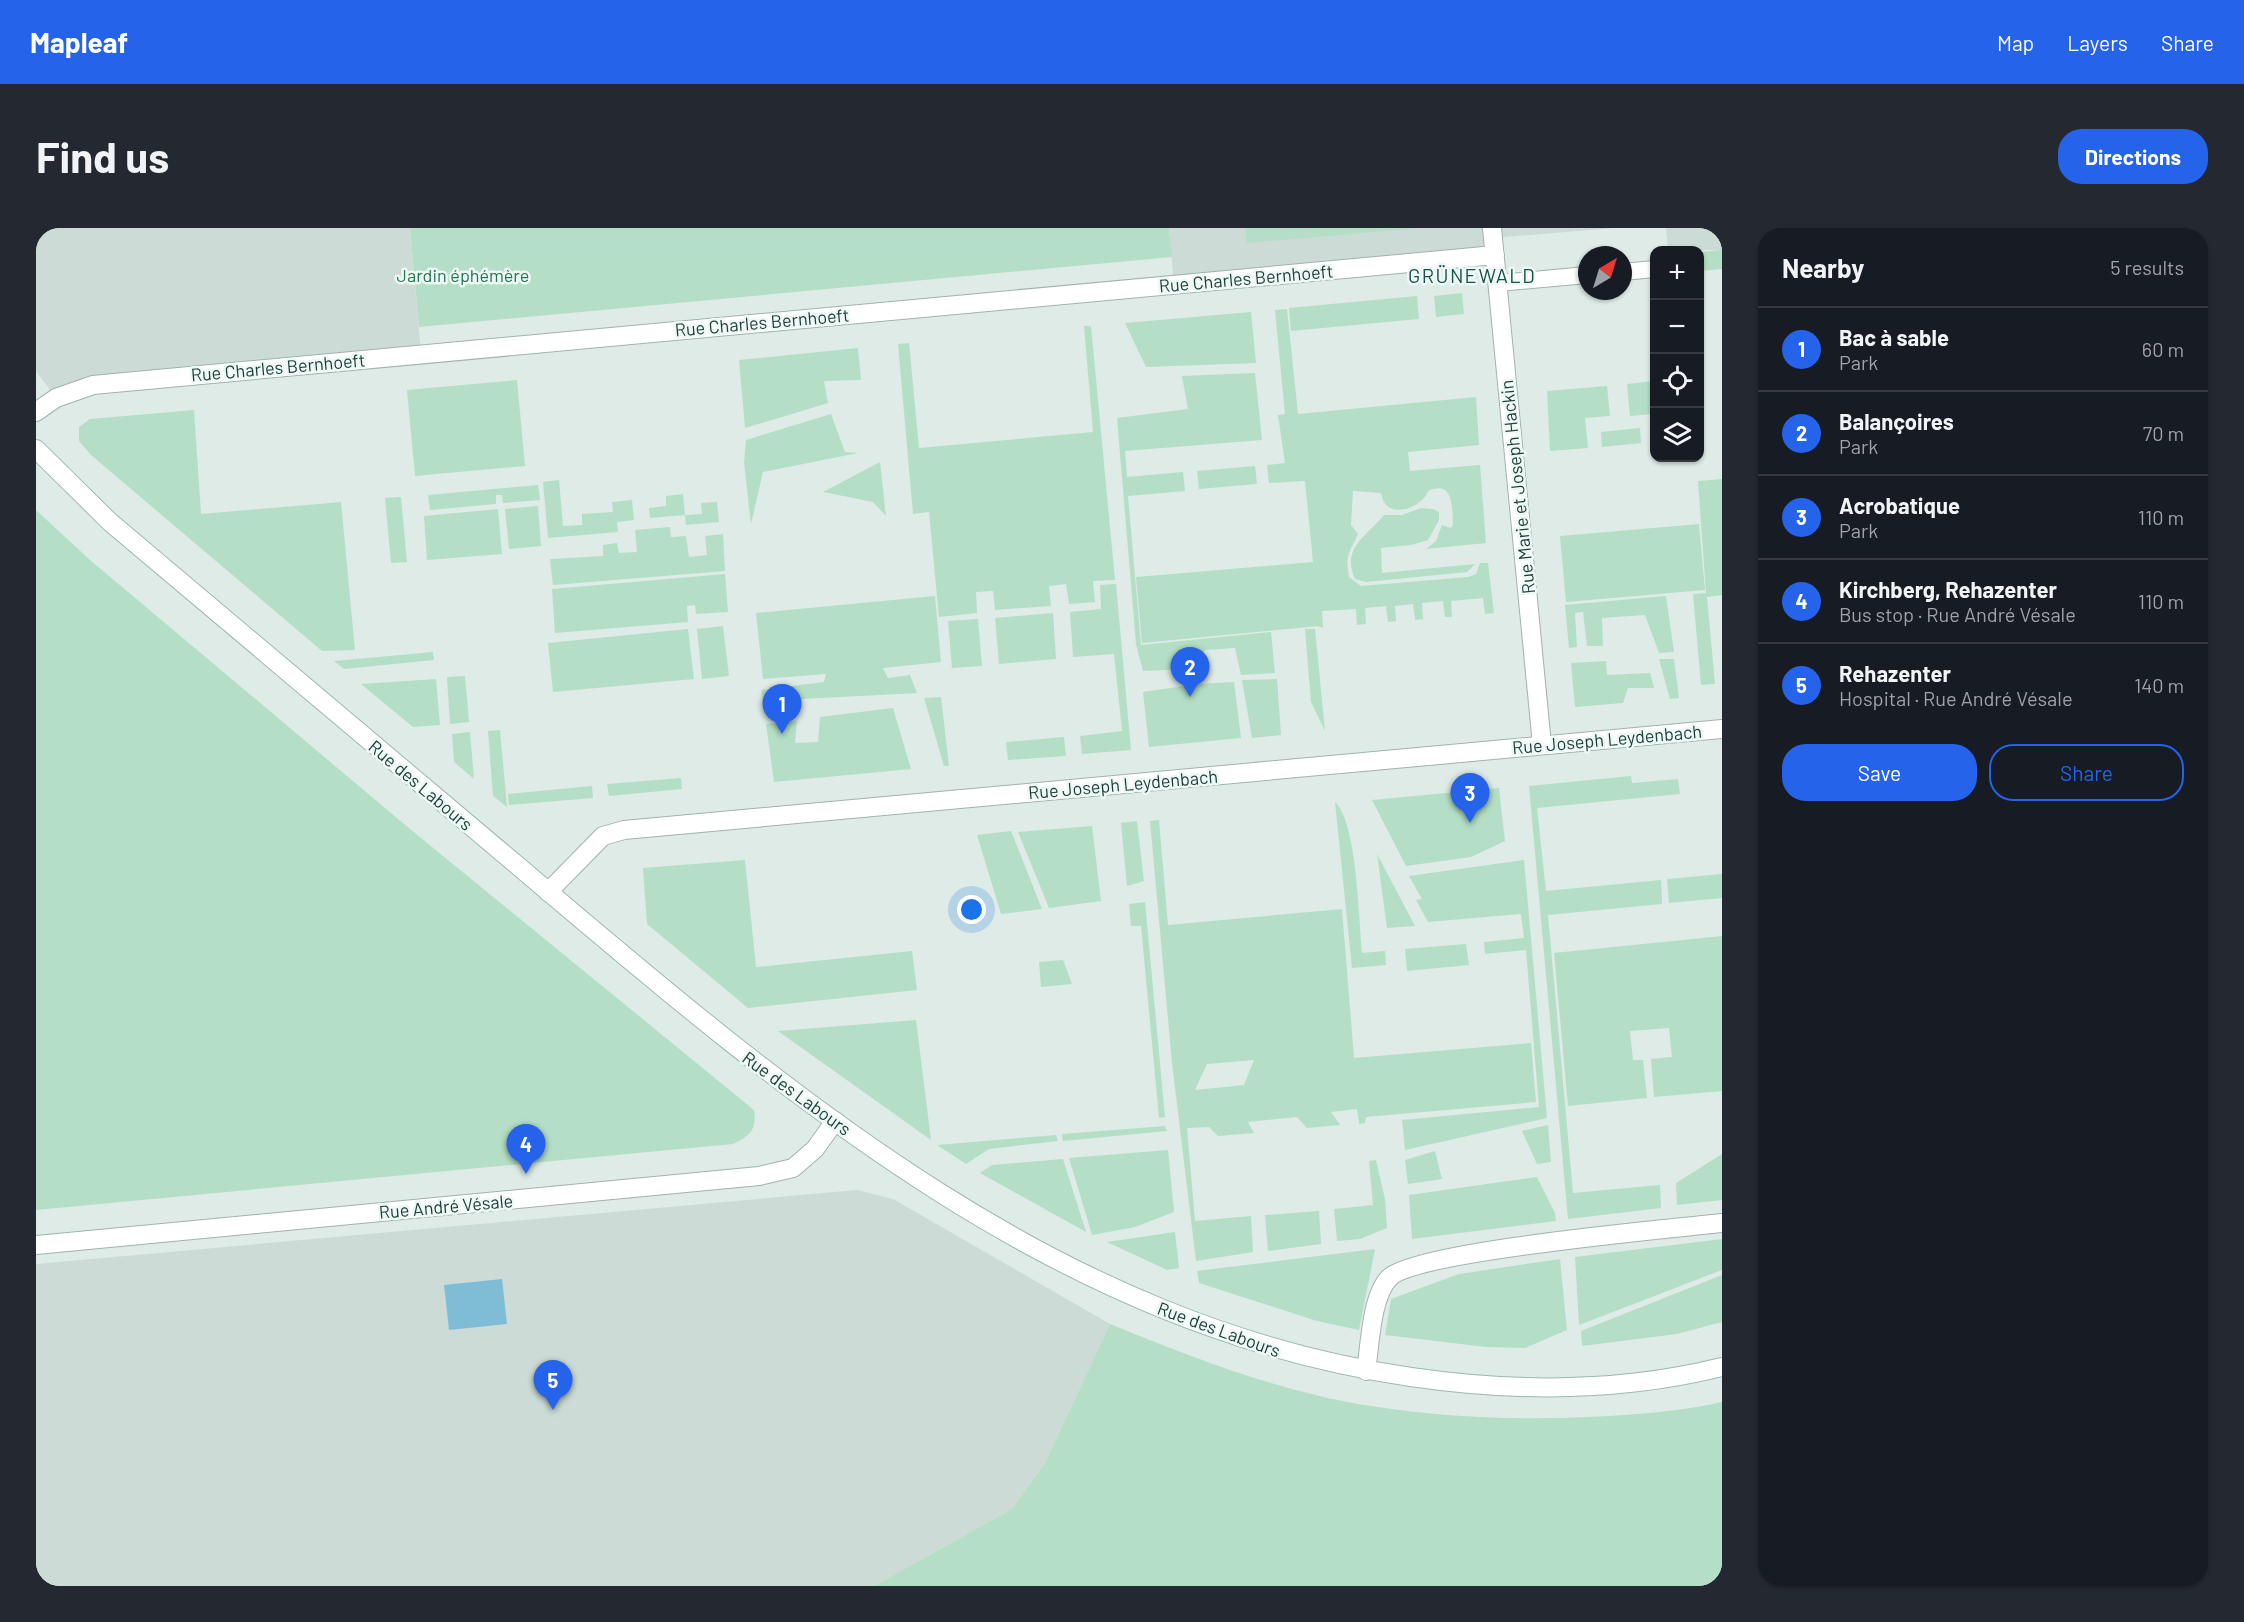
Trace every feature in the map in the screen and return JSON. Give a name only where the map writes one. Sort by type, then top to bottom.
[{"type":"street","name":"Rue Marie et Joseph Hackin","points":[[1492,228],[1542,745]]},
{"type":"street","name":"Rue Charles Bernhoeft","points":[[36,412],[56,398],[93,385],[1495,255]]},
{"type":"street","name":"Rue des Labours","points":[[36,449],[110,522],[548,892],[744,1054],[835,1121],[951,1201],[1029,1246],[1121,1292],[1213,1329],[1288,1354],[1366,1371],[1496,1388],[1628,1383],[1680,1377],[1722,1367]]},
{"type":"street","name":"Rue Joseph Leydenbach","points":[[548,892],[603,836],[624,830],[1722,729]]},
{"type":"street","name":"Rue André Vésale","points":[[36,1245],[759,1176],[793,1167],[815,1149],[835,1121]]},
{"type":"street","points":[[1366,1371],[1377,1301],[1389,1278],[1408,1267],[1455,1256],[1722,1223]]},
{"type":"lane","points":[[1632,271],[1650,269]]},
{"type":"lane","points":[[1498,283],[1578,276]]},
{"type":"shaded area","points":[[36,228],[410,228],[421,354],[56,398],[36,371]]},
{"type":"shaded area","points":[[1169,228],[1614,228],[1493,238],[1495,255],[1174,284]]},
{"type":"shaded area","points":[[1666,228],[1722,228],[1722,250],[1704,250],[1704,246],[1668,246]]},
{"type":"shaded area","points":[[857,1190],[893,1199],[1110,1324],[1045,1463],[1012,1509],[874,1586],[36,1586],[36,1264]]},
{"type":"green space","name":"Jardin éphémère","points":[[410,228],[1169,228],[1172,257],[419,327]]},
{"type":"green space","points":[[1245,228],[1421,228],[1247,243]]},
{"type":"green space","points":[[1722,250],[1722,269],[1704,271],[1704,252]]},
{"type":"green space","points":[[1462,293],[1464,314],[1436,317],[1434,296]]},
{"type":"green space","points":[[1417,296],[1419,319],[1291,331],[1289,308]]},
{"type":"green space","points":[[1287,309],[1298,414],[1476,397],[1479,445],[1408,452],[1410,471],[1480,465],[1486,543],[1426,549],[1436,541],[1442,525],[1451,528],[1453,525],[1452,504],[1447,492],[1443,489],[1436,488],[1428,491],[1421,501],[1401,510],[1389,507],[1383,501],[1381,493],[1353,491],[1351,525],[1358,534],[1347,563],[1349,577],[1361,586],[1468,577],[1476,574],[1480,563],[1488,563],[1494,613],[1485,614],[1483,598],[1451,601],[1452,617],[1445,617],[1443,601],[1422,603],[1423,619],[1415,620],[1413,604],[1395,606],[1396,621],[1388,622],[1386,606],[1365,608],[1366,624],[1357,625],[1356,609],[1322,611],[1323,628],[1318,626],[1142,643],[1136,577],[1313,562],[1305,481],[1269,483],[1267,465],[1285,463],[1278,415],[1285,414],[1275,310]]},
{"type":"green space","points":[[1251,312],[1256,363],[1146,367],[1125,323]]},
{"type":"green space","points":[[1084,326],[1091,326],[1115,580],[1093,581],[1095,602],[1069,604],[1066,584],[1049,586],[1051,606],[995,610],[993,591],[976,592],[977,613],[939,617],[929,512],[913,514],[898,344],[909,343],[919,448],[1093,432]]},
{"type":"green space","points":[[858,348],[861,380],[824,381],[828,403],[745,428],[739,360]]},
{"type":"green space","points":[[1255,373],[1262,440],[1125,451],[1127,477],[1183,472],[1185,491],[1128,496],[1141,645],[1271,632],[1275,673],[1241,675],[1235,648],[1205,650],[1191,669],[1143,671],[1136,644],[1117,418],[1188,409],[1182,376]]},
{"type":"green space","points":[[517,380],[525,466],[415,476],[407,390]]},
{"type":"green space","points":[[1650,381],[1650,414],[1630,416],[1627,384]]},
{"type":"green space","points":[[1607,386],[1610,416],[1585,418],[1588,448],[1550,451],[1547,391]]},
{"type":"green space","points":[[194,410],[201,514],[341,502],[355,650],[322,651],[91,455],[79,441],[79,427],[90,419]]},
{"type":"green space","points":[[831,414],[845,452],[858,453],[763,472],[751,524],[744,463],[746,440]]},
{"type":"green space","points":[[1640,428],[1641,443],[1602,447],[1601,432]]},
{"type":"green space","points":[[880,462],[886,516],[873,502],[823,492]]},
{"type":"green space","points":[[1255,466],[1257,484],[1199,489],[1197,471]]},
{"type":"green space","points":[[1722,479],[1722,595],[1707,597],[1715,684],[1701,685],[1693,594],[1706,593],[1698,481]]},
{"type":"green space","points":[[559,480],[563,526],[582,525],[582,514],[613,512],[612,502],[632,500],[634,520],[617,522],[618,532],[548,538],[543,482]]},
{"type":"green space","points":[[538,485],[540,500],[503,503],[502,495],[496,495],[496,504],[430,510],[428,495]]},
{"type":"green space","points":[[683,494],[685,515],[650,518],[649,508],[666,506],[666,496]]},
{"type":"green space","points":[[401,497],[407,562],[391,563],[385,498]]},
{"type":"green space","points":[[717,502],[719,522],[686,525],[685,515],[702,514],[701,503]]},
{"type":"green space","points":[[538,506],[541,546],[509,549],[505,509]]},
{"type":"green space","points":[[1421,508],[1439,512],[1439,520],[1428,540],[1411,545],[1381,548],[1382,573],[1475,564],[1467,572],[1366,582],[1355,579],[1351,559],[1353,551],[1363,537],[1384,515],[1402,515]]},
{"type":"green space","points":[[498,509],[502,554],[427,560],[424,516]]},
{"type":"green space","points":[[36,510],[90,560],[410,829],[754,1110],[755,1117],[751,1132],[733,1144],[36,1210]]},
{"type":"green space","points":[[1699,524],[1705,590],[1566,602],[1560,536]]},
{"type":"green space","points":[[670,527],[671,537],[686,536],[689,557],[707,555],[705,536],[723,534],[725,571],[553,585],[550,559],[603,556],[603,545],[617,543],[619,553],[637,552],[635,530]]},
{"type":"green space","points":[[725,574],[728,612],[696,614],[695,605],[687,606],[688,622],[555,633],[552,589]]},
{"type":"green space","points":[[1116,584],[1131,750],[1082,754],[1080,736],[1122,731],[1114,654],[1073,657],[1070,612],[1101,609],[1100,585]]},
{"type":"green space","points":[[935,596],[941,662],[883,668],[888,678],[910,675],[917,693],[763,701],[761,690],[824,682],[826,674],[763,679],[756,613]]},
{"type":"green space","points":[[1666,596],[1674,652],[1659,653],[1645,615],[1602,618],[1603,646],[1587,646],[1583,612],[1575,613],[1577,647],[1569,648],[1565,605]]},
{"type":"green space","points":[[1053,613],[1056,659],[999,664],[995,618]]},
{"type":"green space","points":[[978,619],[982,666],[952,668],[948,621]]},
{"type":"green space","points":[[723,626],[729,676],[702,679],[697,629]]},
{"type":"green space","points":[[688,629],[694,679],[553,692],[548,643]]},
{"type":"green space","points":[[1305,629],[1315,629],[1325,731],[1311,702]]},
{"type":"green space","points":[[433,652],[434,660],[344,669],[334,661]]},
{"type":"green space","points":[[1659,659],[1674,659],[1679,698],[1670,699]]},
{"type":"green space","points":[[1606,661],[1607,675],[1650,673],[1654,688],[1628,688],[1623,703],[1575,707],[1571,663]]},
{"type":"green space","points":[[465,676],[469,722],[450,724],[447,677]]},
{"type":"green space","points":[[436,679],[440,725],[413,727],[361,684]]},
{"type":"green space","points":[[1277,679],[1281,735],[1252,738],[1242,680]]},
{"type":"green space","points":[[1234,682],[1241,738],[1149,747],[1143,692],[1198,684]]},
{"type":"green space","points":[[941,697],[949,766],[944,766],[924,698]]},
{"type":"green space","points":[[893,708],[911,769],[774,782],[766,724],[797,721],[795,743],[818,742],[820,717]]},
{"type":"green space","points":[[500,730],[507,807],[493,796],[488,731]]},
{"type":"green space","points":[[470,732],[474,779],[454,762],[452,734]]},
{"type":"green space","points":[[1064,737],[1066,756],[1008,760],[1006,742]]},
{"type":"green space","points":[[1631,776],[1632,783],[1678,779],[1680,794],[1537,808],[1546,891],[1661,880],[1662,904],[1548,915],[1573,1193],[1660,1185],[1661,1208],[1568,1219],[1529,786]]},
{"type":"green space","points":[[681,778],[682,789],[609,796],[607,784]]},
{"type":"green space","points":[[592,786],[593,798],[509,805],[508,794]]},
{"type":"green space","points":[[1499,788],[1505,841],[1471,857],[1406,866],[1372,800]]},
{"type":"green space","points":[[1335,802],[1348,829],[1352,850],[1362,953],[1385,951],[1386,965],[1352,968]]},
{"type":"green space","points":[[1159,820],[1168,925],[1342,909],[1354,1058],[1531,1043],[1536,1102],[1366,1117],[1365,1123],[1359,1124],[1357,1109],[1331,1112],[1340,1125],[1307,1128],[1297,1117],[1248,1122],[1254,1133],[1218,1136],[1209,1127],[1187,1128],[1195,1221],[1251,1216],[1253,1252],[1196,1261],[1172,1063],[1150,821]],"holes":[[[1254,1060],[1244,1085],[1195,1090],[1207,1064]]]},
{"type":"green space","points":[[1137,821],[1144,881],[1127,886],[1121,823]]},
{"type":"green space","points":[[1092,826],[1101,901],[1049,908],[1018,832]]},
{"type":"green space","points":[[1011,831],[1042,909],[1001,914],[977,835]]},
{"type":"green space","points":[[1377,854],[1415,926],[1387,928]]},
{"type":"green space","points":[[745,860],[756,967],[912,951],[917,990],[748,1008],[647,924],[643,868]]},
{"type":"green space","points":[[1524,860],[1547,1118],[1405,1150],[1402,1120],[1539,1107],[1526,950],[1485,954],[1484,942],[1524,938],[1521,914],[1428,922],[1416,900],[1422,899],[1409,876]]},
{"type":"green space","points":[[1722,874],[1722,898],[1669,903],[1667,879]]},
{"type":"green space","points":[[1145,902],[1165,1117],[1159,1118],[1141,926],[1131,926],[1129,904]]},
{"type":"green space","points":[[1722,936],[1722,1091],[1654,1097],[1651,1059],[1672,1057],[1669,1028],[1630,1031],[1633,1060],[1643,1060],[1647,1098],[1568,1106],[1554,953]]},
{"type":"green space","points":[[1466,944],[1469,965],[1407,971],[1405,949]]},
{"type":"green space","points":[[1063,960],[1072,984],[1041,987],[1039,962]]},
{"type":"green space","points":[[916,1020],[931,1140],[778,1031]]},
{"type":"green space","points":[[1548,1125],[1551,1162],[1537,1164],[1522,1131]]},
{"type":"green space","points":[[1165,1126],[1167,1131],[1063,1141],[1062,1134]]},
{"type":"green space","points":[[1056,1135],[1058,1141],[989,1149],[966,1164],[937,1145]]},
{"type":"green space","points":[[1168,1150],[1174,1212],[1135,1227],[1092,1235],[1069,1158]]},
{"type":"green space","points":[[1435,1151],[1442,1179],[1408,1184],[1405,1160]]},
{"type":"green space","points":[[1722,1154],[1722,1200],[1677,1205],[1676,1183]]},
{"type":"green space","points":[[1063,1159],[1086,1232],[980,1173],[992,1165]]},
{"type":"green space","points":[[1376,1160],[1385,1199],[1387,1228],[1360,1239],[1337,1241],[1334,1209],[1373,1205],[1369,1161]]},
{"type":"green space","points":[[1537,1177],[1555,1213],[1556,1221],[1412,1239],[1409,1195]]},
{"type":"green space","points":[[1319,1211],[1321,1244],[1268,1251],[1265,1215]]},
{"type":"green space","points":[[1175,1232],[1179,1268],[1167,1270],[1107,1242]]},
{"type":"green space","points":[[1722,1239],[1722,1270],[1579,1325],[1575,1257]]},
{"type":"green space","points":[[1375,1249],[1359,1330],[1317,1321],[1199,1283],[1197,1271]]},
{"type":"green space","points":[[1560,1259],[1567,1330],[1525,1348],[1486,1347],[1385,1335],[1391,1299],[1459,1274]]},
{"type":"green space","points":[[1722,1275],[1722,1322],[1677,1334],[1582,1346],[1581,1331]]},
{"type":"green space","points":[[1110,1324],[1197,1358],[1286,1387],[1347,1402],[1406,1411],[1496,1418],[1557,1418],[1655,1412],[1722,1402],[1722,1586],[874,1586],[1012,1509],[1045,1463]]},
{"type":"water","points":[[502,1279],[507,1324],[449,1330],[444,1285]]},
{"type":"place","name":"Balançoires","points":[[1190,697]]},
{"type":"place","name":"Bac à sable","points":[[782,734]]},
{"type":"place","name":"Acrobatique","points":[[1470,823]]},
{"type":"place","name":"Kirchberg, Rehazenter","points":[[526,1174]]},
{"type":"place","name":"Rehazenter","points":[[553,1410]]},
{"type":"district","name":"GRÜNEWALD","points":[[1472,275]]}]
